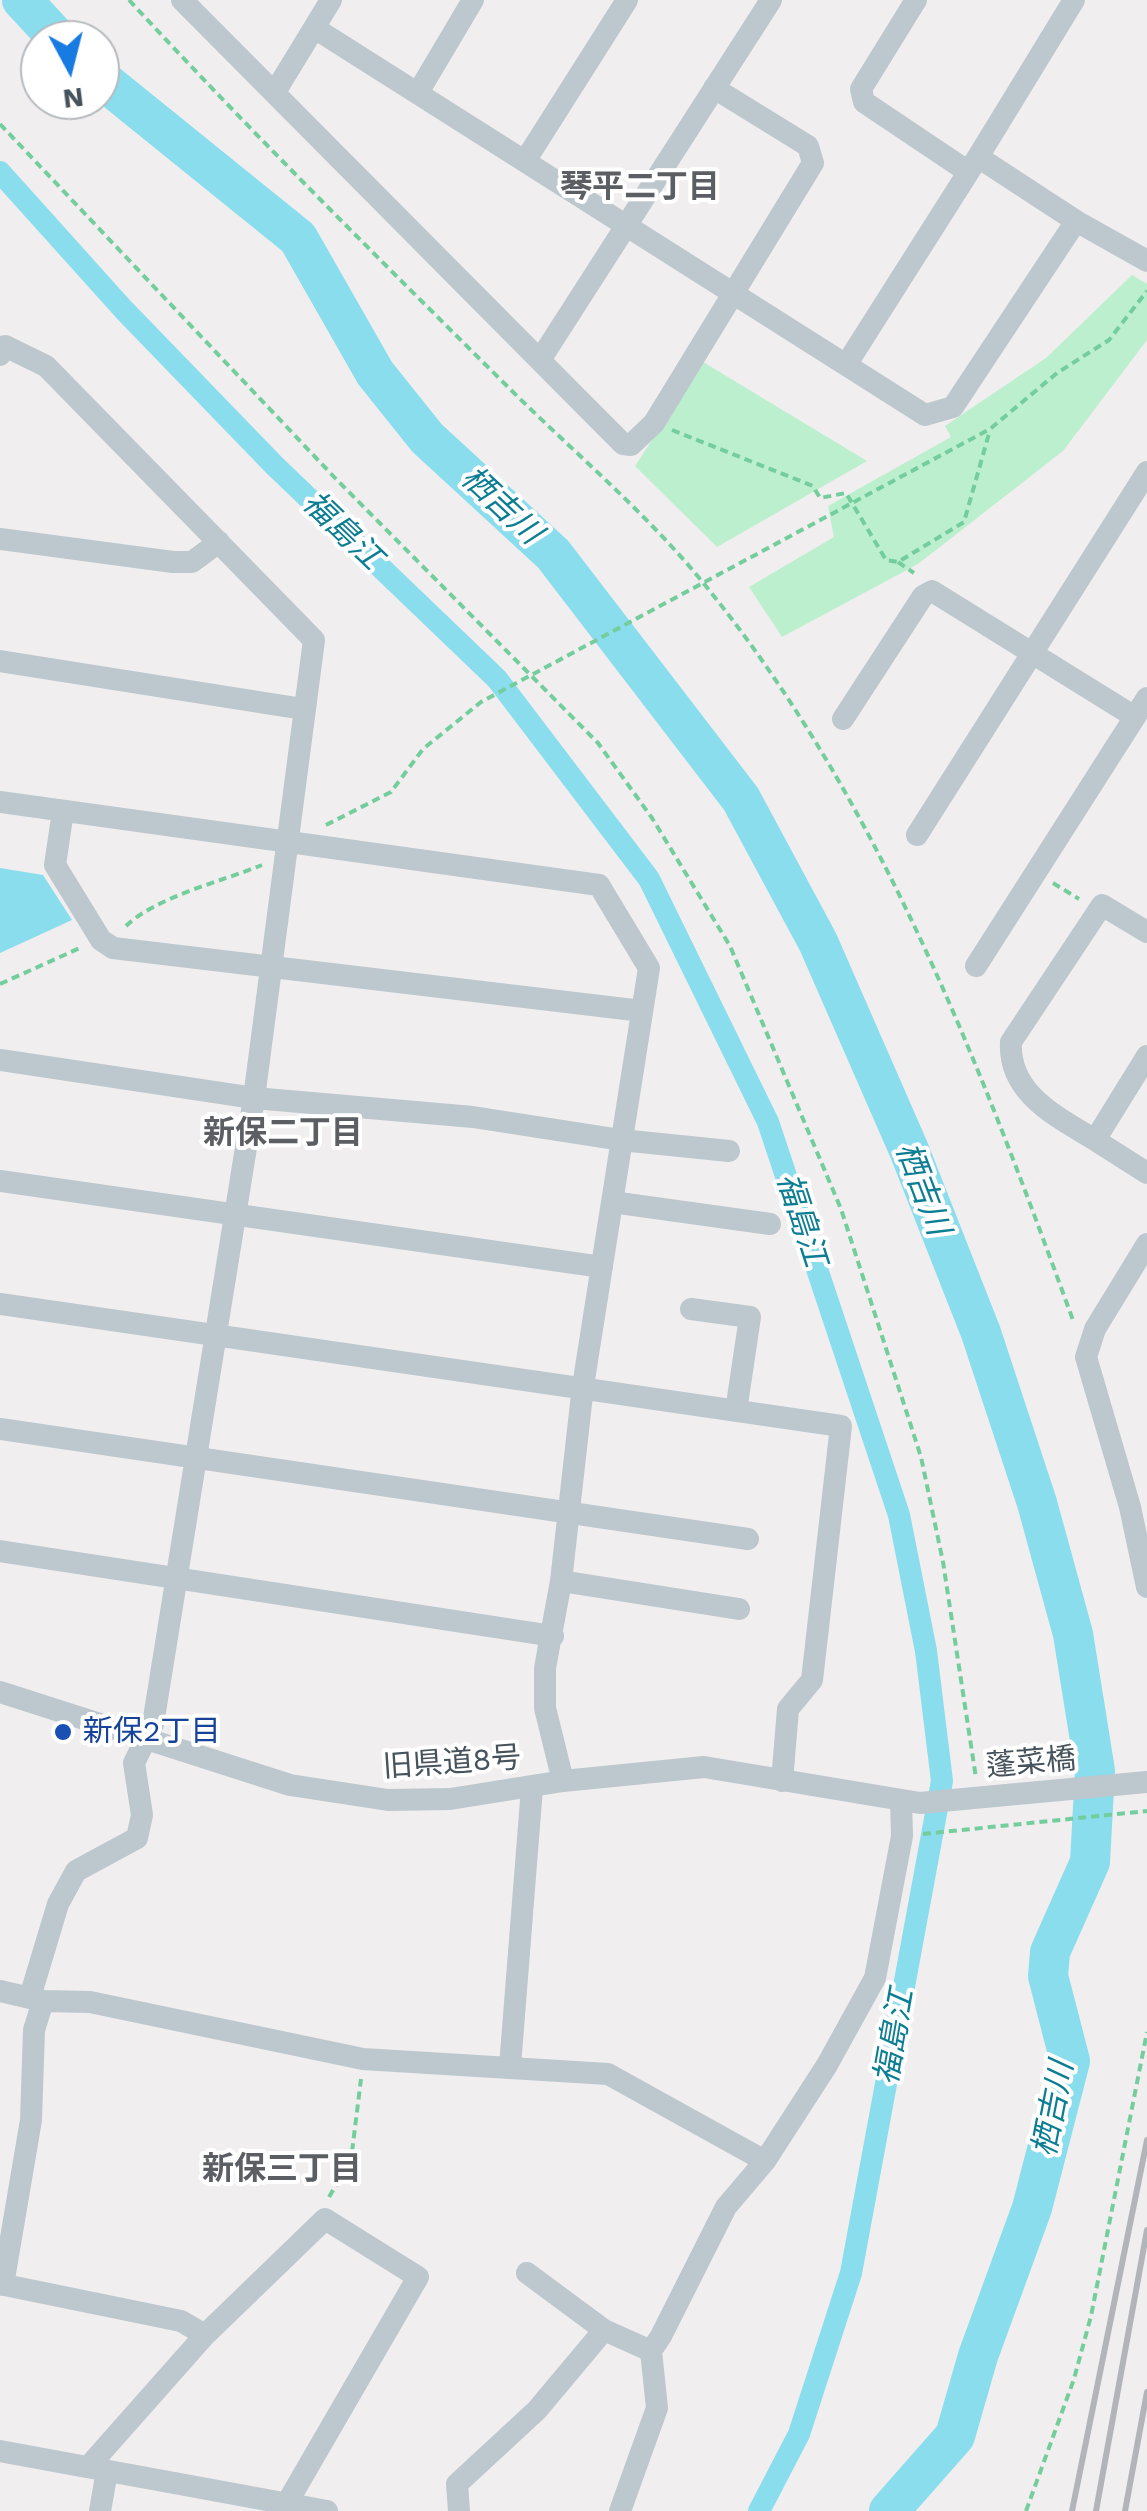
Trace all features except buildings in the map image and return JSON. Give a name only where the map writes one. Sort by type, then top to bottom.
[{"type":"street","points":[[182,0],[623,444],[639,441],[654,423],[814,163],[808,146],[714,88]]},
{"type":"street","points":[[275,92],[331,0]]},
{"type":"street","points":[[419,92],[474,0]]},
{"type":"street","points":[[525,161],[627,0]]},
{"type":"street","points":[[540,360],[771,0]]},
{"type":"street","points":[[916,0],[861,88],[864,102],[1147,261]]},
{"type":"street","points":[[846,365],[1074,0]]},
{"type":"street","points":[[316,29],[926,415],[954,407],[1076,222]]},
{"type":"street","points":[[2,345],[46,366],[314,640],[254,1098],[198,1460],[147,1741],[134,1763],[142,1814],[137,1838],[76,1870],[58,1904],[36,1999],[31,2120],[2,2284],[180,2321],[205,2335]]},
{"type":"street","points":[[917,835],[1147,472]]},
{"type":"street","points":[[0,540],[173,562],[192,562],[219,542]]},
{"type":"street","points":[[842,719],[922,596],[932,591],[1034,653],[1141,708],[976,966]]},
{"type":"street","points":[[0,661],[304,708]]},
{"type":"street","points":[[0,802],[599,885],[649,968],[582,1386],[561,1582],[544,1668],[545,1708],[564,1781]]},
{"type":"street","points":[[63,812],[55,865],[106,945],[121,951],[272,964],[642,1011]]},
{"type":"street","points":[[1147,932],[1102,905],[1011,1042],[1010,1054],[1032,1101],[1147,1172]]},
{"type":"street","points":[[1096,1140],[1147,1056]]},
{"type":"street","points":[[0,1060],[254,1098],[472,1117],[622,1140],[729,1151]]},
{"type":"street","points":[[0,1181],[602,1267]]},
{"type":"street","points":[[612,1202],[770,1224]]},
{"type":"street","points":[[1147,1244],[1095,1330],[1086,1357],[1130,1507],[1147,1587]]},
{"type":"street","points":[[0,1304],[841,1426],[812,1680],[788,1709],[782,1780]]},
{"type":"street","points":[[691,1309],[750,1318],[736,1410]]},
{"type":"street","points":[[0,1429],[748,1540]]},
{"type":"street","points":[[0,1551],[553,1636]]},
{"type":"street","points":[[561,1582],[739,1609]]},
{"type":"street","name":"旧県道8号","points":[[0,1692],[290,1785],[347,1796],[450,1799],[564,1781],[704,1767],[911,1802]]},
{"type":"street","name":"蓬菜橋","points":[[911,1802],[1147,1782]]},
{"type":"street","points":[[510,2066],[532,1788]]},
{"type":"street","points":[[620,2511],[657,2408],[651,2351],[676,2311],[726,2207],[766,2161],[828,2065],[875,1978],[911,1802]]},
{"type":"street","points":[[0,1991],[36,1999],[90,2002],[363,2059],[608,2074],[766,2161]]},
{"type":"street","points":[[100,2511],[98,2469],[205,2335],[325,2219],[418,2277],[286,2504]]},
{"type":"street","points":[[528,2273],[604,2330],[651,2351]]},
{"type":"street","points":[[459,2511],[457,2484],[537,2410],[604,2330]]},
{"type":"street","points":[[0,2450],[257,2504],[327,2511]]},
{"type":"path","points":[[129,0],[329,212],[622,497],[703,582],[821,748],[898,891],[1012,1152],[1086,1357]]},
{"type":"path","points":[[320,828],[391,792],[423,749],[481,702],[990,429],[1056,373],[1109,340],[1147,291]]},
{"type":"path","points":[[654,423],[813,486],[820,498],[846,493],[886,560],[898,562],[964,522],[990,429]]},
{"type":"path","points":[[120,931],[161,901],[196,892],[266,863]]},
{"type":"path","points":[[1036,872],[1090,905],[1102,905]]},
{"type":"path","points":[[0,984],[84,946]]},
{"type":"path","points":[[915,1835],[1147,1811]]},
{"type":"path","points":[[1026,2511],[1074,2379],[1091,2316],[1147,2032]]},
{"type":"path","points":[[325,2219],[329,2197],[352,2160],[363,2059]]},
{"type":"green space","points":[[1132,275],[1147,284],[1147,340],[1063,451],[918,564],[782,637],[749,587],[834,537],[828,506],[951,437],[945,426],[1046,358]]},
{"type":"green space","points":[[703,362],[867,461],[717,547],[635,466]]},
{"type":"water","points":[[0,868],[43,875],[72,920],[0,953]]},
{"type":"waterway","name":"栖吉川","points":[[22,0],[40,20]]},
{"type":"waterway","name":"栖吉川","points":[[120,94],[298,238],[375,373],[427,438],[553,554],[741,799],[818,942],[909,1150],[981,1333],[1037,1503],[1073,1634],[1095,1771],[1090,1862],[1050,1952],[1048,1976],[1070,2061],[1032,2208],[978,2356],[955,2436],[889,2511]]},
{"type":"waterway","name":"福島江","points":[[0,172],[124,310],[274,465],[497,679],[649,879],[768,1122],[899,1515],[926,1651],[942,1781],[851,2273],[799,2434],[759,2511]]},
{"type":"railway","points":[[1072,2511],[1147,2140]]},
{"type":"railway","points":[[1096,2511],[1147,2230]]},
{"type":"railway","points":[[1125,2511],[1147,2392]]},
{"type":"place","name":"新保2丁目","points":[[63,1732]]},
{"type":"district","name":"琴平二丁目","points":[[640,188]]},
{"type":"district","name":"新保二丁目","points":[[283,1134]]},
{"type":"district","name":"新保三丁目","points":[[282,2170]]}]
